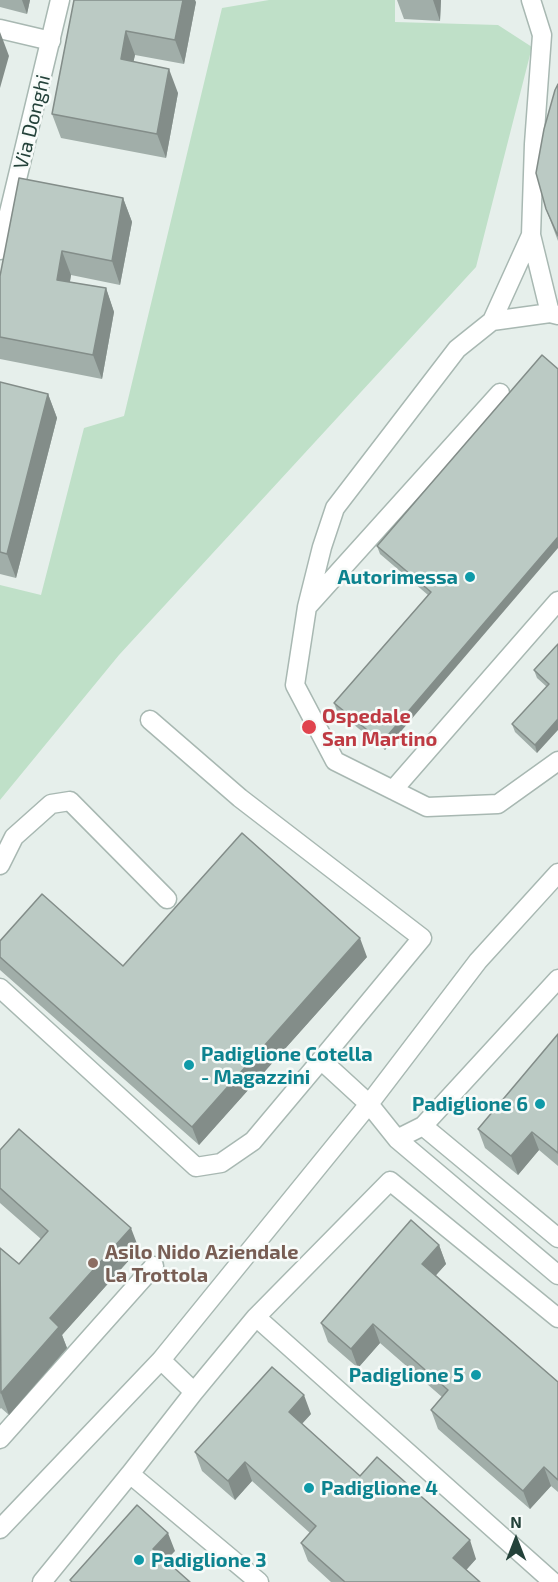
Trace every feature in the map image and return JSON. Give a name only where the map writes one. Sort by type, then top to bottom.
[{"type":"street","name":"Via Donghi","points":[[1,241],[60,0]]},
{"type":"street","points":[[492,321],[554,314],[531,236],[534,144],[542,35],[531,0]]},
{"type":"street","points":[[0,29],[51,41]]},
{"type":"street","points":[[531,236],[492,321],[458,349],[335,508],[322,547],[307,608],[295,685],[335,761],[426,807],[498,804],[558,760]]},
{"type":"street","points":[[307,608],[500,393]]},
{"type":"street","points":[[393,790],[558,601]]},
{"type":"street","points":[[0,988],[196,1167],[221,1163],[253,1141],[423,938],[240,798],[150,720]]},
{"type":"street","points":[[0,865],[14,837],[51,804],[70,801],[167,899]]},
{"type":"street","points":[[0,1529],[161,1360],[369,1104],[478,961],[558,873]]},
{"type":"street","points":[[397,1139],[423,1126],[555,988]]},
{"type":"street","points":[[321,1060],[369,1104],[397,1139],[558,1275]]},
{"type":"street","points":[[423,1126],[558,1238]]},
{"type":"street","points":[[42,1582],[256,1317],[390,1180],[558,1318]]},
{"type":"street","points":[[0,1439],[154,1266]]},
{"type":"street","points":[[256,1317],[553,1582]]},
{"type":"street","points":[[161,1360],[194,1392]]},
{"type":"street","points":[[130,1474],[260,1582]]},
{"type":"green space","points":[[269,0],[395,0],[395,22],[498,25],[532,47],[476,267],[119,655],[0,800],[0,585],[41,595],[84,428],[124,416],[222,8]]},
{"type":"building","points":[[74,0],[183,0],[175,40],[126,31],[121,59],[169,69],[157,134],[52,114]]},
{"type":"building","points":[[558,84],[558,236],[546,209],[536,173],[544,129]]},
{"type":"building","points":[[19,178],[123,198],[112,261],[62,251],[57,280],[106,288],[93,355],[0,337],[0,276]]},
{"type":"building","name":"Autorimessa","points":[[542,355],[558,369],[558,537],[382,742],[334,703],[431,592],[377,546]]},
{"type":"building","points":[[0,382],[48,394],[7,554],[0,552]]},
{"type":"building","points":[[558,644],[558,719],[535,745],[512,724],[549,684],[534,670]]},
{"type":"building","name":"Padiglione Cotella - Magazzini","points":[[242,833],[360,938],[192,1127],[0,957],[0,941],[42,894],[123,966]]},
{"type":"building","points":[[558,1034],[558,1153],[532,1132],[511,1156],[478,1129]]},
{"type":"building","points":[[19,1129],[131,1228],[50,1318],[59,1327],[1,1393],[0,1248],[19,1264],[48,1231],[0,1188],[0,1150]]},
{"type":"building","name":"Padiglione 5","points":[[411,1220],[439,1245],[422,1264],[558,1382],[558,1480],[544,1467],[523,1491],[431,1410],[448,1390],[373,1324],[351,1349],[321,1323]]},
{"type":"building","name":"Padiglione 4","points":[[272,1367],[304,1395],[289,1412],[360,1476],[377,1457],[470,1540],[453,1558],[480,1582],[345,1582],[301,1543],[316,1526],[245,1462],[228,1481],[195,1452]]},
{"type":"building","points":[[137,1505],[168,1533],[153,1549],[190,1582],[72,1582],[70,1580]]},
{"type":"place","name":"Autorimessa","points":[[470,577]]},
{"type":"place","name":"Ospedale San Martino","points":[[309,727]]},
{"type":"place","name":"Padiglione Cotella - Magazzini","points":[[189,1065]]},
{"type":"place","name":"Padiglione 6","points":[[540,1104]]},
{"type":"place","name":"Asilo Nido Aziendale La Trottola","points":[[93,1263]]},
{"type":"place","name":"Padiglione 5","points":[[476,1375]]},
{"type":"place","name":"Padiglione 4","points":[[309,1488]]},
{"type":"place","name":"Padiglione 3","points":[[139,1560]]}]
